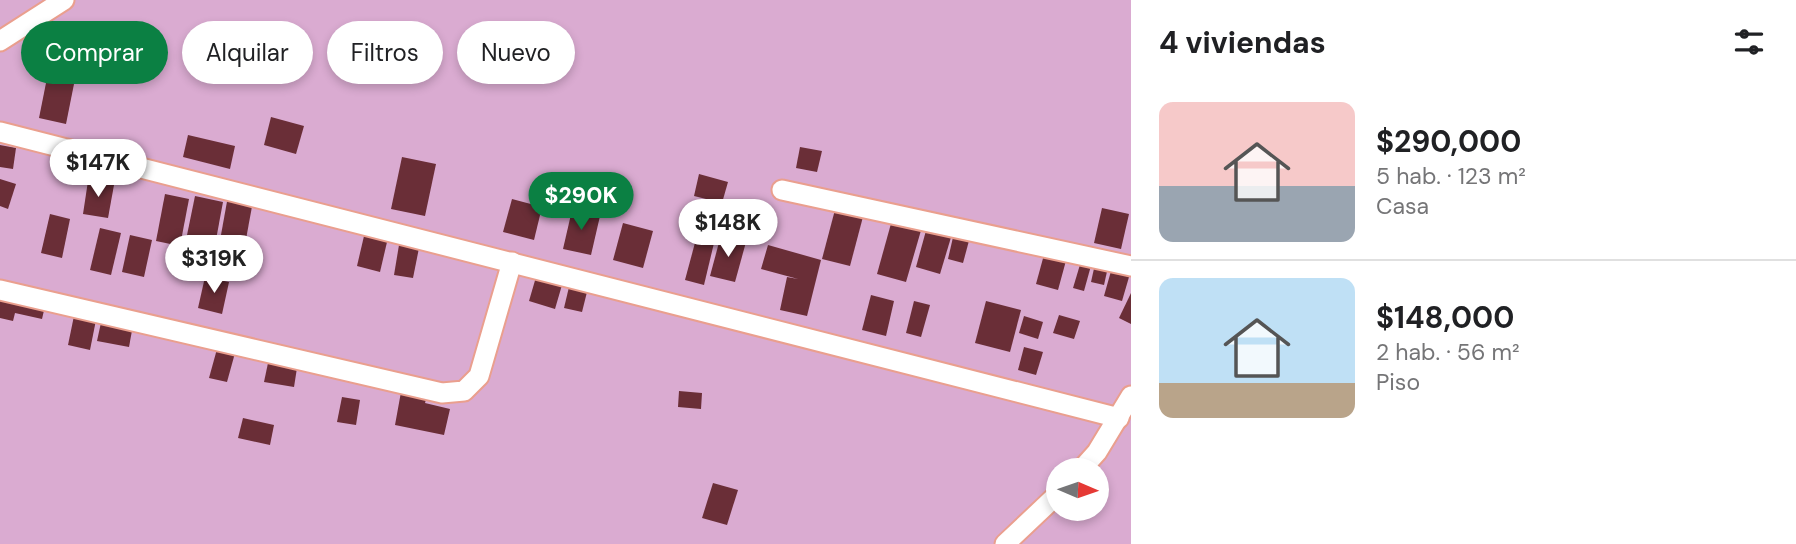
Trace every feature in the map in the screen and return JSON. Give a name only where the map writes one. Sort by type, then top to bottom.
[{"type":"street","points":[[0,41],[64,0]]},
{"type":"street","points":[[0,132],[1119,418]]},
{"type":"street","points":[[782,190],[1131,266]]},
{"type":"street","points":[[0,289],[442,393],[464,391],[480,376],[512,262]]},
{"type":"street","points":[[1092,458],[1131,396]]},
{"type":"street","points":[[1005,544],[1046,505]]},
{"type":"shaded area","points":[[0,0],[1131,0],[1131,544],[0,544]]},
{"type":"building","points":[[46,84],[74,84],[66,124],[39,118]]},
{"type":"building","points":[[271,117],[304,126],[296,154],[264,145]]},
{"type":"building","points":[[188,135],[235,146],[230,169],[183,157]]},
{"type":"building","points":[[0,145],[16,148],[13,169],[0,167]]},
{"type":"building","points":[[800,147],[822,151],[817,172],[796,168]]},
{"type":"building","points":[[402,157],[436,164],[425,216],[391,209]]},
{"type":"building","points":[[699,174],[728,182],[722,203],[694,196]]},
{"type":"building","points":[[0,179],[16,184],[8,209],[0,206]]},
{"type":"building","points":[[88,181],[114,185],[108,218],[83,214]]},
{"type":"building","points":[[165,194],[189,199],[180,246],[156,241]]},
{"type":"building","points":[[195,196],[223,202],[215,245],[186,240]]},
{"type":"building","points":[[228,196],[253,201],[244,250],[219,246]]},
{"type":"building","points":[[512,199],[542,207],[534,240],[503,232]]},
{"type":"building","points":[[695,204],[721,209],[717,231],[691,225]]},
{"type":"building","points":[[836,206],[864,213],[850,266],[822,259]]},
{"type":"building","points":[[1102,208],[1129,214],[1121,249],[1094,243]]},
{"type":"building","points":[[572,210],[600,216],[591,255],[563,249]]},
{"type":"building","points":[[50,214],[70,219],[62,258],[41,253]]},
{"type":"building","points":[[892,220],[922,227],[906,282],[877,274]]},
{"type":"building","points":[[623,223],[653,231],[643,268],[613,260]]},
{"type":"building","points":[[927,227],[952,234],[940,274],[916,267]]},
{"type":"building","points":[[100,228],[121,233],[111,275],[90,270]]},
{"type":"building","points":[[954,233],[970,237],[963,263],[948,259]]},
{"type":"building","points":[[130,235],[152,240],[144,277],[122,272]]},
{"type":"building","points":[[721,235],[746,242],[735,282],[710,276]]},
{"type":"building","points":[[364,236],[387,242],[380,272],[357,266]]},
{"type":"building","points":[[400,239],[420,243],[413,278],[394,275]]},
{"type":"building","points":[[696,239],[714,243],[704,285],[685,280]]},
{"type":"building","points":[[768,245],[821,260],[807,316],[780,310],[787,277],[798,279],[761,269]]},
{"type":"building","points":[[1045,251],[1067,257],[1058,290],[1036,284]]},
{"type":"building","points":[[1082,258],[1092,262],[1084,291],[1073,288]]},
{"type":"building","points":[[1095,264],[1108,267],[1104,285],[1091,282]]},
{"type":"building","points":[[1111,271],[1129,277],[1122,301],[1104,296]]},
{"type":"building","points":[[205,277],[229,282],[222,314],[198,308]]},
{"type":"building","points":[[536,277],[562,285],[555,309],[529,301]]},
{"type":"building","points":[[569,287],[587,292],[582,312],[564,308]]},
{"type":"building","points":[[1131,293],[1131,324],[1119,318]]},
{"type":"building","points":[[871,295],[894,301],[886,336],[862,330]]},
{"type":"building","points":[[0,296],[46,302],[42,319],[15,313],[13,321],[0,318]]},
{"type":"building","points":[[914,301],[930,305],[921,337],[906,333]]},
{"type":"building","points":[[986,301],[1021,310],[1010,352],[975,343]]},
{"type":"building","points":[[75,311],[97,315],[90,350],[68,345]]},
{"type":"building","points":[[1059,315],[1080,321],[1074,339],[1053,333]]},
{"type":"building","points":[[1024,316],[1043,322],[1038,339],[1019,333]]},
{"type":"building","points":[[102,318],[133,325],[129,347],[97,341]]},
{"type":"building","points":[[1024,347],[1043,352],[1036,375],[1018,370]]},
{"type":"building","points":[[217,349],[235,353],[227,382],[209,378]]},
{"type":"building","points":[[268,363],[297,368],[294,387],[264,382]]},
{"type":"building","points":[[679,391],[702,393],[701,409],[678,407]]},
{"type":"building","points":[[401,392],[427,396],[425,403],[450,409],[444,435],[395,425]]},
{"type":"building","points":[[342,397],[360,400],[356,425],[337,422]]},
{"type":"building","points":[[243,418],[274,425],[270,445],[238,438]]},
{"type":"building","points":[[713,483],[738,490],[727,525],[702,518]]}]
